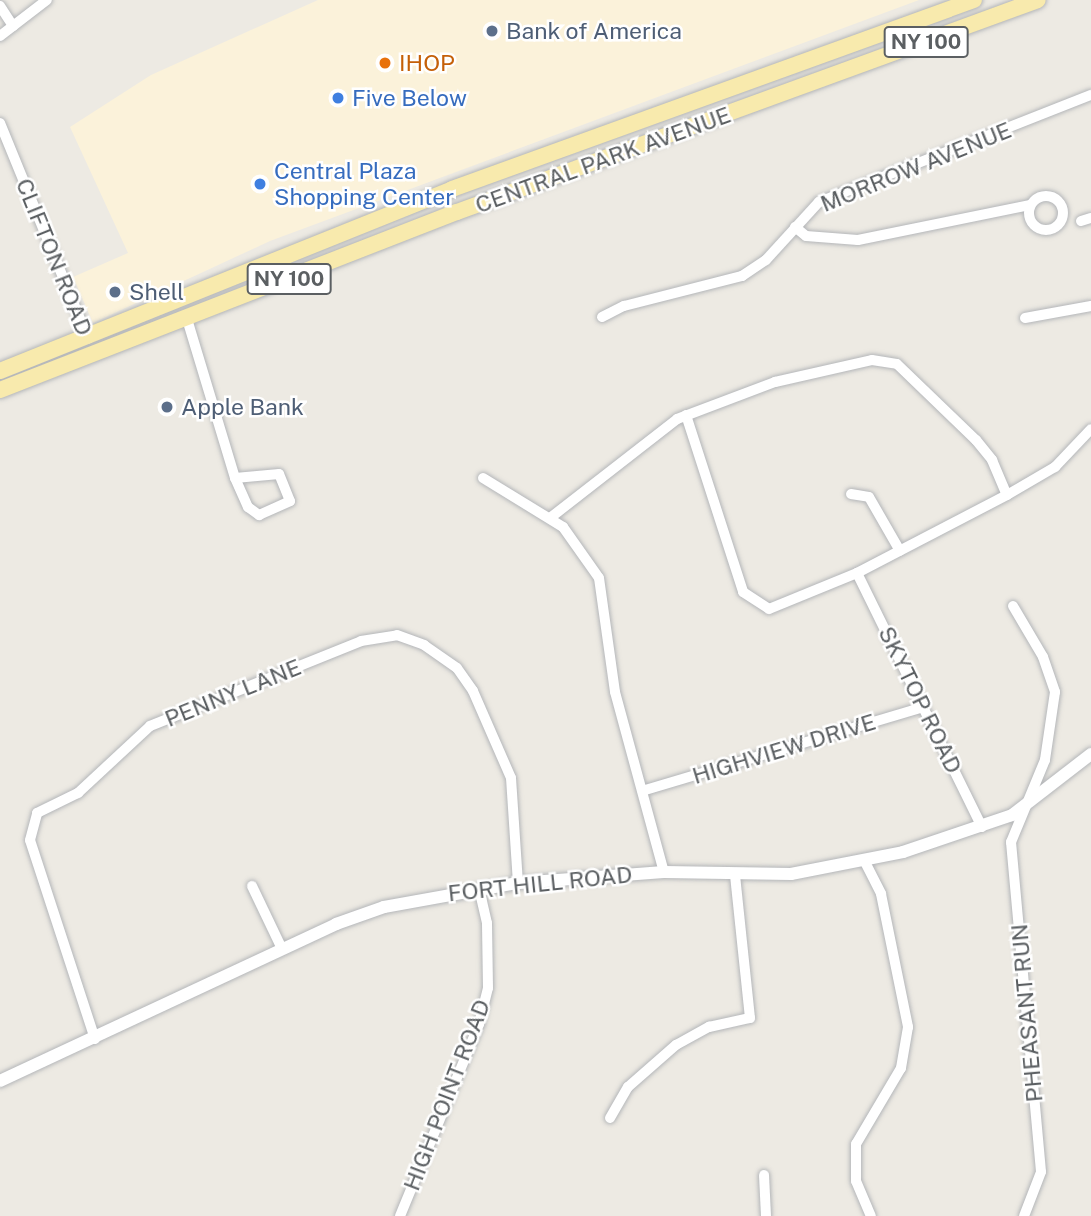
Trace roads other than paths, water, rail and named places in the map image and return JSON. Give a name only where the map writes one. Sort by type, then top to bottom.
[{"type":"main road","name":"CENTRAL PARK AVENUE","points":[[87,336],[434,196],[974,0]]},
{"type":"main road","name":"CENTRAL PARK AVENUE","points":[[92,353],[187,319],[443,217],[820,82],[1034,1]]},
{"type":"main road","name":"NY 100","points":[[0,371],[87,336]]},
{"type":"main road","name":"NY 100","points":[[0,390],[92,353]]},
{"type":"street","points":[[0,36],[47,0]]},
{"type":"street","points":[[0,6],[12,26]]},
{"type":"street","points":[[817,59],[820,82]]},
{"type":"street","name":"MORROW AVENUE","points":[[602,317],[624,306],[742,276],[766,260],[795,227],[826,199],[1091,95]]},
{"type":"street","name":"CLIFTON ROAD","points":[[0,123],[92,353]]},
{"type":"street","points":[[629,125],[636,148]]},
{"type":"street","points":[[434,196],[443,217]]},
{"type":"street","points":[[795,227],[806,236],[858,240],[1030,205]]},
{"type":"street","points":[[1025,318],[1091,306]]},
{"type":"street","points":[[187,319],[235,478],[248,507],[259,516],[290,501],[279,474],[235,478]]},
{"type":"street","points":[[550,518],[631,450],[686,415],[775,383],[885,359],[897,364],[976,440],[1001,475],[1007,495]]},
{"type":"street","points":[[686,415],[749,600],[779,609],[857,573],[1007,495],[1055,467],[1091,429]]},
{"type":"street","points":[[483,478],[550,518],[578,546],[599,578],[615,692],[645,790],[664,872]]},
{"type":"street","points":[[851,494],[869,497],[900,551]]},
{"type":"street","name":"SKYTOP ROAD","points":[[857,573],[982,827]]},
{"type":"street","name":"PHEASANT RUN","points":[[1013,606],[1043,657],[1055,692],[1045,760],[1022,808],[1011,842],[1041,1171],[1024,1216]]},
{"type":"street","name":"PENNY LANE","points":[[95,1039],[30,840],[37,813],[78,793],[150,726],[362,641],[397,635],[424,645],[457,668],[473,691],[511,778],[519,883]]},
{"type":"street","name":"HIGHVIEW DRIVE","points":[[645,790],[924,707]]},
{"type":"street","name":"FORT HILL ROAD","points":[[0,1081],[95,1039],[282,949],[384,907],[519,883],[664,872],[735,876],[791,874],[864,860],[982,827],[1022,808],[1091,754]]},
{"type":"street","points":[[864,860],[881,894],[908,1027],[901,1068],[856,1144],[856,1181],[872,1216]]},
{"type":"street","points":[[610,1118],[628,1087],[676,1045],[709,1027],[750,1018],[735,876]]},
{"type":"street","points":[[252,886],[282,949]]},
{"type":"street","name":"HIGH POINT ROAD","points":[[400,1216],[485,1000],[489,953],[479,890]]},
{"type":"street","points":[[764,1175],[766,1216]]},
{"type":"place","name":"Bank of America","points":[[492,31]]},
{"type":"place","name":"IHOP","points":[[385,63]]},
{"type":"place","name":"Five Below","points":[[338,98]]},
{"type":"place","name":"Central Plaza Shopping Center","points":[[260,184]]},
{"type":"place","name":"Shell","points":[[115,292]]},
{"type":"place","name":"Apple Bank","points":[[167,407]]}]
